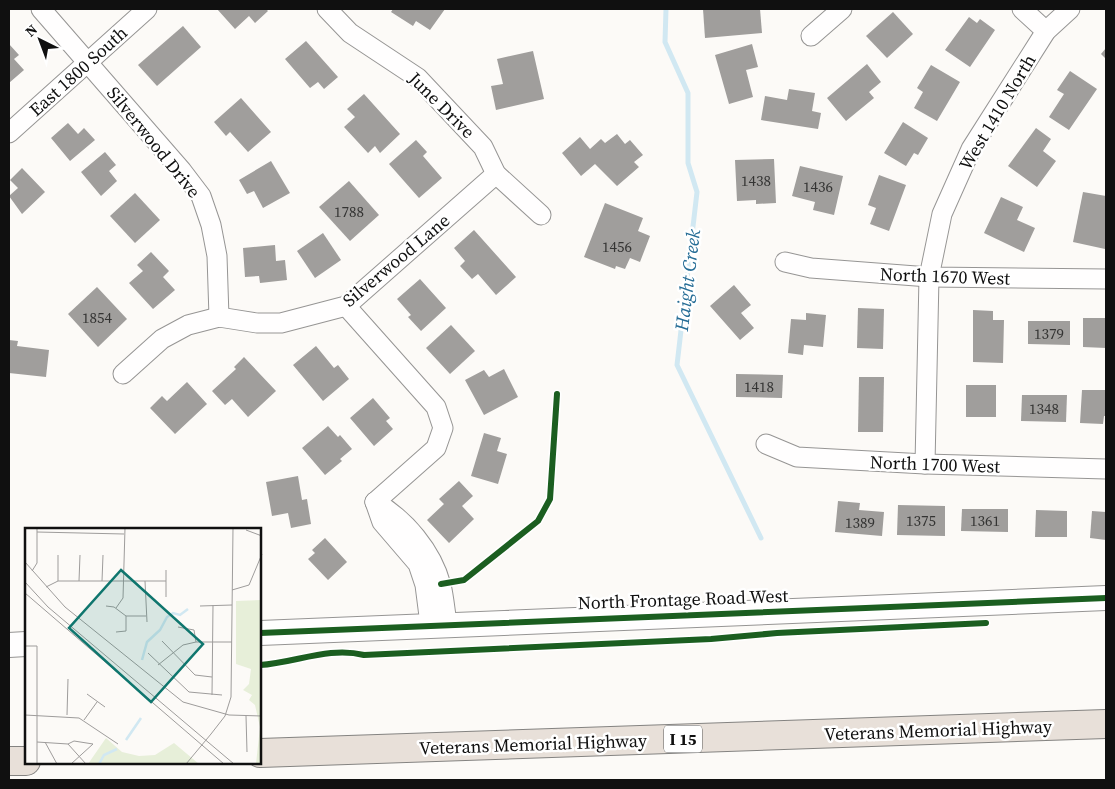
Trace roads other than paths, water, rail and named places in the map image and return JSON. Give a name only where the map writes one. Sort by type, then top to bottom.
[{"type":"highway","name":"Veterans Memorial Highway","points":[[261,754],[1106,724]]},
{"type":"highway","points":[[9,761],[25,761]]},
{"type":"street","name":"Silverwood Drive","points":[[41,9],[182,171],[201,196],[217,256],[219,317]]},
{"type":"street","name":"East 1800 South","points":[[9,133],[147,9]]},
{"type":"street","name":"June Drive","points":[[327,9],[350,33],[418,78],[483,147],[496,174],[541,215]]},
{"type":"street","points":[[811,36],[842,9]]},
{"type":"street","points":[[1022,9],[1046,31]]},
{"type":"street","name":"West 1410 North","points":[[925,464],[930,277],[942,214],[971,149],[1046,31],[1070,9]]},
{"type":"street","name":"Silverwood Lane","points":[[123,374],[162,339],[188,325],[219,317],[257,323],[281,323],[346,306],[496,174]]},
{"type":"street","name":"North 1670 West","points":[[785,262],[811,268],[930,277],[1106,280]]},
{"type":"street","points":[[346,306],[436,407],[443,428],[436,448],[375,502],[382,522],[418,564],[439,624]]},
{"type":"street","name":"North 1700 West","points":[[766,444],[797,457],[925,464],[1106,469]]},
{"type":"street","name":"North Frontage Road West","points":[[261,632],[1106,598]]},
{"type":"street","points":[[9,645],[25,644]]},
{"type":"waterway","name":"Haight Creek","points":[[666,9],[665,42],[688,93],[688,163],[697,192],[677,365],[761,538]]}]
